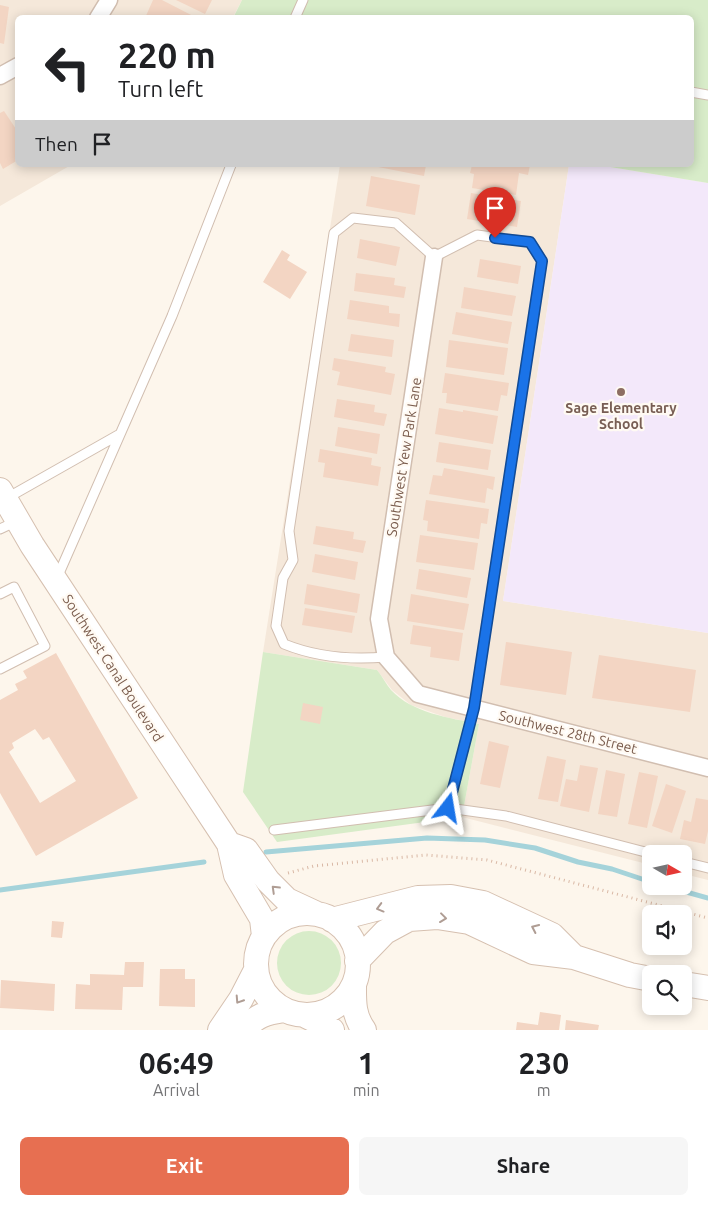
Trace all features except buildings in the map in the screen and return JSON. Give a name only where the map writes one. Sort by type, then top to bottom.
[{"type":"main road","name":"Southwest Canal Boulevard","points":[[3,494],[9,525],[56,581],[229,844],[236,875],[262,920],[264,936]]},
{"type":"main road","name":"Southwest Canal Boulevard","points":[[229,844],[246,850],[268,881],[286,900],[324,917]]},
{"type":"main road","points":[[332,1030],[325,1025],[276,1005],[265,994],[258,980],[256,958],[264,936],[272,927],[293,915],[304,914],[324,917],[418,898],[451,897],[483,903],[552,936],[574,957]]},
{"type":"main road","points":[[324,917],[342,928],[350,937],[355,948],[358,961],[354,984],[354,1009],[359,1024],[364,1030]]},
{"type":"main road","points":[[358,961],[385,932],[409,919],[437,917],[469,922],[533,952],[574,957],[642,977]]},
{"type":"main road","points":[[220,1030],[241,999],[256,970]]},
{"type":"main road","points":[[244,1030],[250,1023],[264,1014],[321,1014],[334,1007],[346,997],[354,984]]},
{"type":"main road","points":[[692,985],[708,988]]},
{"type":"street","points":[[100,15],[109,0]]},
{"type":"street","points":[[0,76],[15,68]]},
{"type":"street","name":"Southwest Yew Park Lane","points":[[386,657],[379,619],[434,257]]},
{"type":"street","name":"Southwest 28th Street","points":[[386,657],[418,694],[708,768]]},
{"type":"lane","points":[[296,15],[303,0]]},
{"type":"lane","points":[[694,93],[708,95]]},
{"type":"lane","points":[[56,581],[172,316],[230,167]]},
{"type":"lane","points":[[386,657],[359,659],[302,652],[284,644],[276,626],[283,578],[293,560],[289,532],[334,232],[353,218],[396,222],[434,257],[478,235],[530,242],[542,261],[474,708],[448,808]]},
{"type":"lane","points":[[3,494],[120,434]]},
{"type":"lane","points":[[0,594],[14,587],[45,646],[0,669]]},
{"type":"lane","points":[[274,830],[448,808],[506,816],[642,851]]},
{"type":"lane","points":[[692,864],[708,868]]},
{"type":"path","points":[[279,875],[314,866],[426,855],[452,856],[497,862],[708,918]]},
{"type":"shaded area","points":[[0,0],[242,0],[234,15],[15,15],[15,167],[68,167],[0,206]]},
{"type":"shaded area","points":[[340,167],[569,167],[503,601],[708,633],[708,880],[692,876],[692,845],[642,845],[642,863],[462,817],[479,724],[445,717],[411,705],[392,690],[377,670],[263,652]]},
{"type":"shaded area","name":"Sage Elementary School","points":[[569,167],[610,167],[708,183],[708,633],[503,601]]},
{"type":"green space","points":[[242,0],[708,0],[708,183],[610,167],[694,167],[694,15],[234,15]]},
{"type":"green space","points":[[263,652],[377,670],[391,690],[410,704],[432,713],[479,724],[462,817],[277,842],[243,792]]},
{"type":"green space","points":[[309,931],[327,937],[335,945],[341,963],[335,981],[327,989],[309,995],[291,989],[283,981],[277,963],[283,945],[291,937]]},
{"type":"waterway","points":[[266,852],[427,838],[485,840],[535,848],[642,879]]},
{"type":"waterway","points":[[0,890],[204,862]]},
{"type":"waterway","points":[[692,894],[708,898]]},
{"type":"place","name":"Sage Elementary School","points":[[621,392]]},
{"type":"route","points":[[448,808],[474,708],[542,261],[530,242],[495,238]]}]
